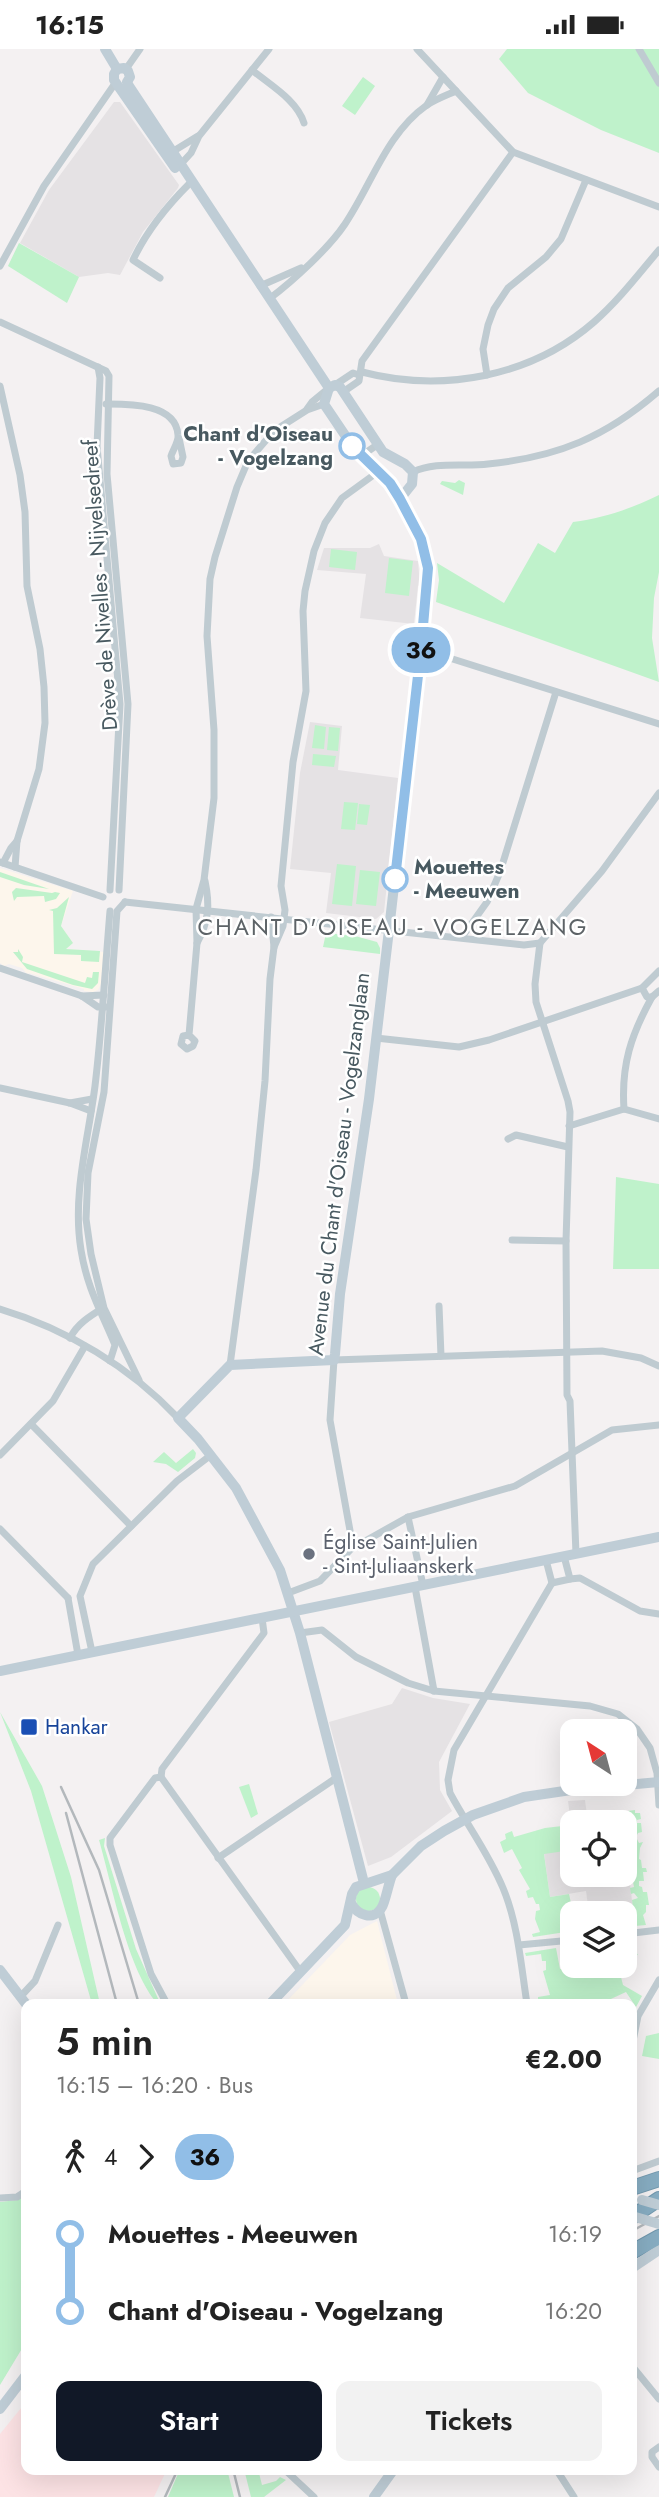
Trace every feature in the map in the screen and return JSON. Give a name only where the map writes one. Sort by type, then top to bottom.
[{"type":"highway","points":[[637,2186],[659,2179]]},
{"type":"highway","points":[[637,2214],[659,2199]]},
{"type":"highway","points":[[637,2249],[659,2238]]},
{"type":"street","points":[[0,266],[44,186],[106,97],[130,77],[105,49]]},
{"type":"street","points":[[122,69],[140,49]]},
{"type":"street","points":[[174,160],[199,135],[269,49]]},
{"type":"street","points":[[417,49],[513,152],[659,207]]},
{"type":"street","points":[[639,49],[659,83]]},
{"type":"street","points":[[252,70],[301,112],[304,123]]},
{"type":"street","points":[[269,299],[327,248],[346,223],[390,145],[427,105],[443,77]]},
{"type":"street","points":[[121,82],[127,98],[200,194],[260,286],[335,389],[386,455],[405,464],[413,472],[412,484],[400,499]]},
{"type":"street","points":[[121,82],[189,184],[200,194]]},
{"type":"street","points":[[427,105],[456,91]]},
{"type":"street","points":[[106,97],[127,98]]},
{"type":"street","points":[[174,160],[191,153],[199,135]]},
{"type":"street","points":[[307,410],[312,402],[335,389],[359,381],[362,361],[513,152]]},
{"type":"street","points":[[487,375],[483,349],[494,309],[508,288],[546,257],[561,239],[586,180]]},
{"type":"street","points":[[160,278],[134,260],[156,219],[189,184]]},
{"type":"street","points":[[360,373],[435,381],[487,375],[537,358],[580,333],[621,296],[659,250]]},
{"type":"street","points":[[260,286],[305,266]]},
{"type":"street","points":[[0,322],[98,367]]},
{"type":"street","name":"Drève de Nivelles - Nijvelsedreef","points":[[98,367],[99,474],[119,697],[114,890]]},
{"type":"street","name":"Drève de Nivelles - Nijvelsedreef","points":[[98,367],[108,373],[107,474],[128,704],[114,890]]},
{"type":"street","points":[[189,1035],[197,943],[196,909],[204,880],[214,798],[215,752],[207,636],[213,568],[230,508],[248,461],[274,431],[307,410],[324,404],[335,389]]},
{"type":"street","points":[[1,391],[3,413],[20,474],[25,512],[27,586],[44,687],[45,723],[39,769],[18,841],[15,867]]},
{"type":"street","points":[[413,472],[431,467],[488,464],[560,450],[613,427],[659,391]]},
{"type":"street","points":[[98,403],[142,405],[155,409],[171,421],[179,438]]},
{"type":"street","name":"Avenue du Chant d'Oiseau - Vogelzanglaan","points":[[324,404],[361,456],[390,483],[421,539],[428,568],[389,930],[340,1294],[334,1360],[330,1420],[351,1536],[357,1545]]},
{"type":"street","points":[[361,456],[377,445]]},
{"type":"street","points":[[178,1418],[230,1365],[265,1081],[270,979],[274,947],[285,910],[281,886],[293,762],[306,691],[303,611],[310,565],[325,523],[342,498],[375,474],[380,474]]},
{"type":"street","points":[[421,649],[659,725]]},
{"type":"street","points":[[462,937],[487,902],[499,871],[556,692]]},
{"type":"street","points":[[570,1579],[571,1454],[566,1353],[568,1101],[542,1022],[535,984],[537,960],[540,943],[602,871],[659,793]]},
{"type":"street","points":[[18,841],[1,862],[103,897]]},
{"type":"street","points":[[197,943],[209,910],[204,880]]},
{"type":"street","points":[[103,897],[114,890]]},
{"type":"street","name":"Drève de Nivelles - Nijvelsedreef","points":[[114,890],[125,897],[125,902]]},
{"type":"street","points":[[103,897],[104,907],[113,911]]},
{"type":"street","points":[[107,1007],[104,995],[113,911],[125,902],[524,945],[540,943]]},
{"type":"street","points":[[90,1145],[92,1105],[107,1007],[113,911]]},
{"type":"street","points":[[271,918],[274,947]]},
{"type":"street","points":[[524,945],[537,960]]},
{"type":"street","points":[[0,968],[107,1007]]},
{"type":"street","points":[[376,1038],[459,1047],[489,1040],[642,988],[659,971]]},
{"type":"street","points":[[642,988],[647,997],[656,994]]},
{"type":"street","points":[[624,1109],[625,1057],[656,994]]},
{"type":"street","points":[[82,996],[104,995]]},
{"type":"street","points":[[105,1024],[101,1106],[90,1145],[79,1237],[84,1267],[115,1345],[110,1361]]},
{"type":"street","points":[[0,1088],[69,1103],[101,1106]]},
{"type":"street","points":[[569,1126],[624,1109],[659,1119]]},
{"type":"street","points":[[508,1139],[516,1135],[568,1147]]},
{"type":"street","points":[[83,1187],[88,1236],[102,1309],[139,1381]]},
{"type":"street","points":[[79,1237],[88,1236]]},
{"type":"street","points":[[512,1240],[566,1241]]},
{"type":"street","points":[[439,1306],[441,1356]]},
{"type":"street","points":[[0,1308],[70,1338],[139,1381],[178,1418],[236,1488],[281,1570],[368,1883]]},
{"type":"street","points":[[70,1338],[77,1327],[102,1309]]},
{"type":"street","points":[[0,1455],[53,1401],[85,1346]]},
{"type":"street","points":[[230,1365],[441,1356],[453,1358],[621,1353],[641,1358],[659,1367]]},
{"type":"street","points":[[649,1426],[659,1419]]},
{"type":"street","points":[[31,1423],[131,1526]]},
{"type":"street","points":[[288,1593],[320,1581],[351,1549],[408,1517],[515,1486],[612,1430],[659,1425]]},
{"type":"street","points":[[92,1652],[80,1596],[93,1564],[177,1481],[211,1455]]},
{"type":"street","points":[[408,1517],[434,1691]]},
{"type":"street","points":[[0,1529],[68,1598],[78,1655]]},
{"type":"street","points":[[0,1671],[659,1537]]},
{"type":"street","points":[[526,1999],[519,1945],[510,1907],[502,1886],[450,1793],[448,1780],[449,1764],[454,1751],[552,1583],[546,1560]]},
{"type":"street","points":[[552,1583],[580,1578],[640,1611],[659,1614]]},
{"type":"street","points":[[68,1598],[80,1596]]},
{"type":"street","points":[[262,1618],[264,1633],[162,1769],[162,1777],[300,1971]]},
{"type":"street","points":[[300,1633],[322,1630],[356,1657],[375,1668],[434,1691],[590,1706],[618,1714],[644,1738],[652,1756],[658,1782],[659,1805]]},
{"type":"street","points":[[162,1777],[155,1778],[110,1838],[110,1845],[151,1974],[164,1999]]},
{"type":"street","points":[[218,1858],[337,1778]]},
{"type":"street","points":[[345,1925],[354,1890],[391,1875],[421,1846],[464,1819],[501,1804],[545,1793],[658,1782]]},
{"type":"street","points":[[351,1903],[356,1911],[365,1915],[380,1910],[391,1875]]},
{"type":"street","points":[[368,1883],[380,1887],[384,1896]]},
{"type":"street","points":[[380,1910],[405,1999]]},
{"type":"street","points":[[275,1999],[345,1925],[365,1915]]},
{"type":"street","points":[[25,1999],[58,1925]]},
{"type":"street","points":[[637,1933],[659,1930]]},
{"type":"street","points":[[519,1945],[560,1941]]},
{"type":"street","points":[[0,1970],[23,1999]]},
{"type":"street","points":[[637,2014],[659,1980]]},
{"type":"street","points":[[637,2169],[659,2161]]},
{"type":"street","points":[[0,2198],[21,2194]]},
{"type":"street","points":[[637,2198],[659,2205]]},
{"type":"street","points":[[637,2218],[659,2224]]},
{"type":"street","points":[[637,2265],[659,2250]]},
{"type":"street","points":[[637,2372],[659,2399]]},
{"type":"street","points":[[0,2409],[21,2382]]},
{"type":"street","points":[[659,2447],[652,2452],[652,2457],[659,2467]]},
{"type":"street","points":[[290,2475],[314,2497]]},
{"type":"street","points":[[373,2497],[390,2475]]},
{"type":"street","points":[[560,2475],[574,2497]]},
{"type":"shaded area","points":[[114,102],[120,102],[179,185],[143,232],[120,275],[108,273],[79,277],[20,243],[49,190]]},
{"type":"shaded area","points":[[379,544],[384,556],[418,561],[420,585],[414,624],[360,618],[366,574],[317,570],[324,548],[370,548]]},
{"type":"shaded area","points":[[310,722],[342,726],[338,770],[398,778],[384,912],[376,919],[326,913],[331,873],[290,869],[300,773]]},
{"type":"shaded area","points":[[0,868],[73,891],[61,926],[73,943],[66,949],[104,952],[98,990],[84,991],[27,974],[22,968],[0,963]]},
{"type":"shaded area","points":[[402,1688],[433,1698],[470,1704],[439,1762],[440,1790],[452,1811],[391,1857],[368,1866],[329,1722],[392,1704]]},
{"type":"shaded area","points":[[585,1800],[586,1810],[569,1810],[568,1801]]},
{"type":"shaded area","points":[[560,1851],[560,1887],[630,1887],[632,1901],[587,1901],[586,1891],[550,1897],[544,1853]]},
{"type":"shaded area","points":[[377,1921],[397,1999],[289,1999],[350,1935]]},
{"type":"shaded area","points":[[21,2408],[21,2475],[164,2475],[154,2497],[0,2497],[0,2434]]},
{"type":"green space","points":[[507,49],[659,49],[659,153],[601,130],[528,93],[499,59]]},
{"type":"green space","points":[[363,77],[375,86],[355,115],[342,106]]},
{"type":"green space","points":[[19,243],[79,277],[67,303],[8,266]]},
{"type":"green space","points":[[459,480],[465,483],[463,495],[440,484],[442,481],[455,483]]},
{"type":"green space","points":[[659,495],[659,572],[654,598],[652,638],[659,682],[436,602],[439,580],[437,563],[504,603],[538,543],[555,553],[573,522],[617,512]]},
{"type":"green space","points":[[331,549],[357,552],[355,570],[329,567]]},
{"type":"green space","points":[[389,558],[413,561],[409,596],[385,593]]},
{"type":"green space","points":[[315,725],[326,727],[324,749],[312,748]]},
{"type":"green space","points":[[329,727],[340,728],[338,751],[327,750]]},
{"type":"green space","points":[[313,754],[336,756],[334,767],[312,765]]},
{"type":"green space","points":[[344,802],[358,803],[355,830],[341,829]]},
{"type":"green space","points":[[359,804],[370,805],[367,825],[357,824]]},
{"type":"green space","points":[[337,864],[356,866],[352,906],[332,904]]},
{"type":"green space","points":[[360,870],[380,872],[376,906],[356,904]]},
{"type":"green space","points":[[0,872],[49,889],[0,877]]},
{"type":"green space","points":[[16,888],[60,893],[56,899],[45,902],[44,896],[17,897],[14,901],[12,892]]},
{"type":"green space","points":[[69,897],[61,926],[73,943],[66,949],[100,951],[99,962],[81,961],[81,955],[54,954],[53,911],[49,910],[57,908]]},
{"type":"green space","points":[[326,933],[377,942],[380,954],[323,947]]},
{"type":"green space","points":[[18,949],[23,957],[22,962],[85,983],[87,977],[92,978],[93,972],[99,972],[98,983],[92,989],[27,969],[13,952],[18,952]]},
{"type":"green space","points":[[616,1177],[659,1184],[659,1269],[613,1269]]},
{"type":"green space","points":[[193,1449],[195,1458],[178,1472],[166,1464],[153,1462],[164,1452],[176,1463]]},
{"type":"green space","points":[[0,1712],[42,1786],[71,1877],[99,1999],[91,1999],[31,1791]]},
{"type":"green space","points":[[249,1784],[258,1814],[251,1818],[239,1787]]},
{"type":"green space","points":[[637,1823],[641,1823],[642,1832],[637,1835]]},
{"type":"green space","points":[[560,1826],[560,1852],[544,1854],[550,1897],[569,1894],[571,1901],[560,1901],[560,1933],[533,1937],[532,1934],[540,1932],[535,1919],[536,1911],[540,1910],[539,1904],[536,1904],[533,1897],[528,1898],[526,1891],[530,1889],[519,1870],[522,1868],[512,1849],[504,1853],[500,1842],[506,1839],[505,1834],[512,1831],[514,1837]]},
{"type":"green space","points":[[105,1838],[104,1846],[136,1949],[158,1999],[154,1999],[147,1990],[130,1950],[99,1840]]},
{"type":"green space","points":[[637,1839],[639,1843],[643,1842],[639,1859],[642,1868],[646,1868],[647,1872],[643,1872],[644,1881],[639,1881],[643,1892],[647,1892],[649,1905],[646,1905],[643,1915],[646,1925],[637,1926],[637,1901],[632,1900],[638,1898],[634,1893],[631,1894],[630,1888],[637,1887]]},
{"type":"green space","points":[[368,1887],[376,1891],[380,1899],[376,1907],[368,1911],[360,1907],[356,1899],[360,1891]]},
{"type":"green space","points":[[556,1948],[560,1978],[621,1978],[623,1985],[642,1996],[637,2005],[637,1999],[631,1999],[626,1992],[611,1999],[538,1999],[550,1995],[543,1971],[546,1970],[546,1961],[542,1961],[541,1954],[526,1956],[525,1953]]},
{"type":"green space","points":[[659,2033],[659,2059],[642,2056],[646,2036]]},
{"type":"green space","points":[[21,2198],[21,2350],[0,2385],[0,2202]]},
{"type":"green space","points":[[177,2475],[228,2475],[234,2497],[168,2497]]},
{"type":"green space","points":[[246,2475],[260,2475],[262,2485],[280,2477],[286,2480],[264,2497],[251,2497]]},
{"type":"railway","points":[[61,1787],[99,1870],[138,1999]]},
{"type":"railway","points":[[66,1813],[116,1999]]},
{"type":"railway","points":[[637,2228],[659,2216]]},
{"type":"railway","points":[[165,2497],[175,2475]]},
{"type":"railway","points":[[234,2475],[240,2497]]},
{"type":"bus line","name":"36","points":[[352,446],[390,483],[400,499],[415,524],[428,568],[428,589],[395,879]]},
{"type":"place","name":"Chant d'Oiseau - Vogelzang","points":[[352,446]]},
{"type":"place","name":"Mouettes - Meeuwen","points":[[395,879]]},
{"type":"place","name":"Église Saint-Julien - Sint-Juliaanskerk","points":[[309,1554]]},
{"type":"place","name":"Hankar","points":[[29,1727]]},
{"type":"district","name":"CHANT D'OISEAU - VOGELZANG","points":[[393,927]]}]
